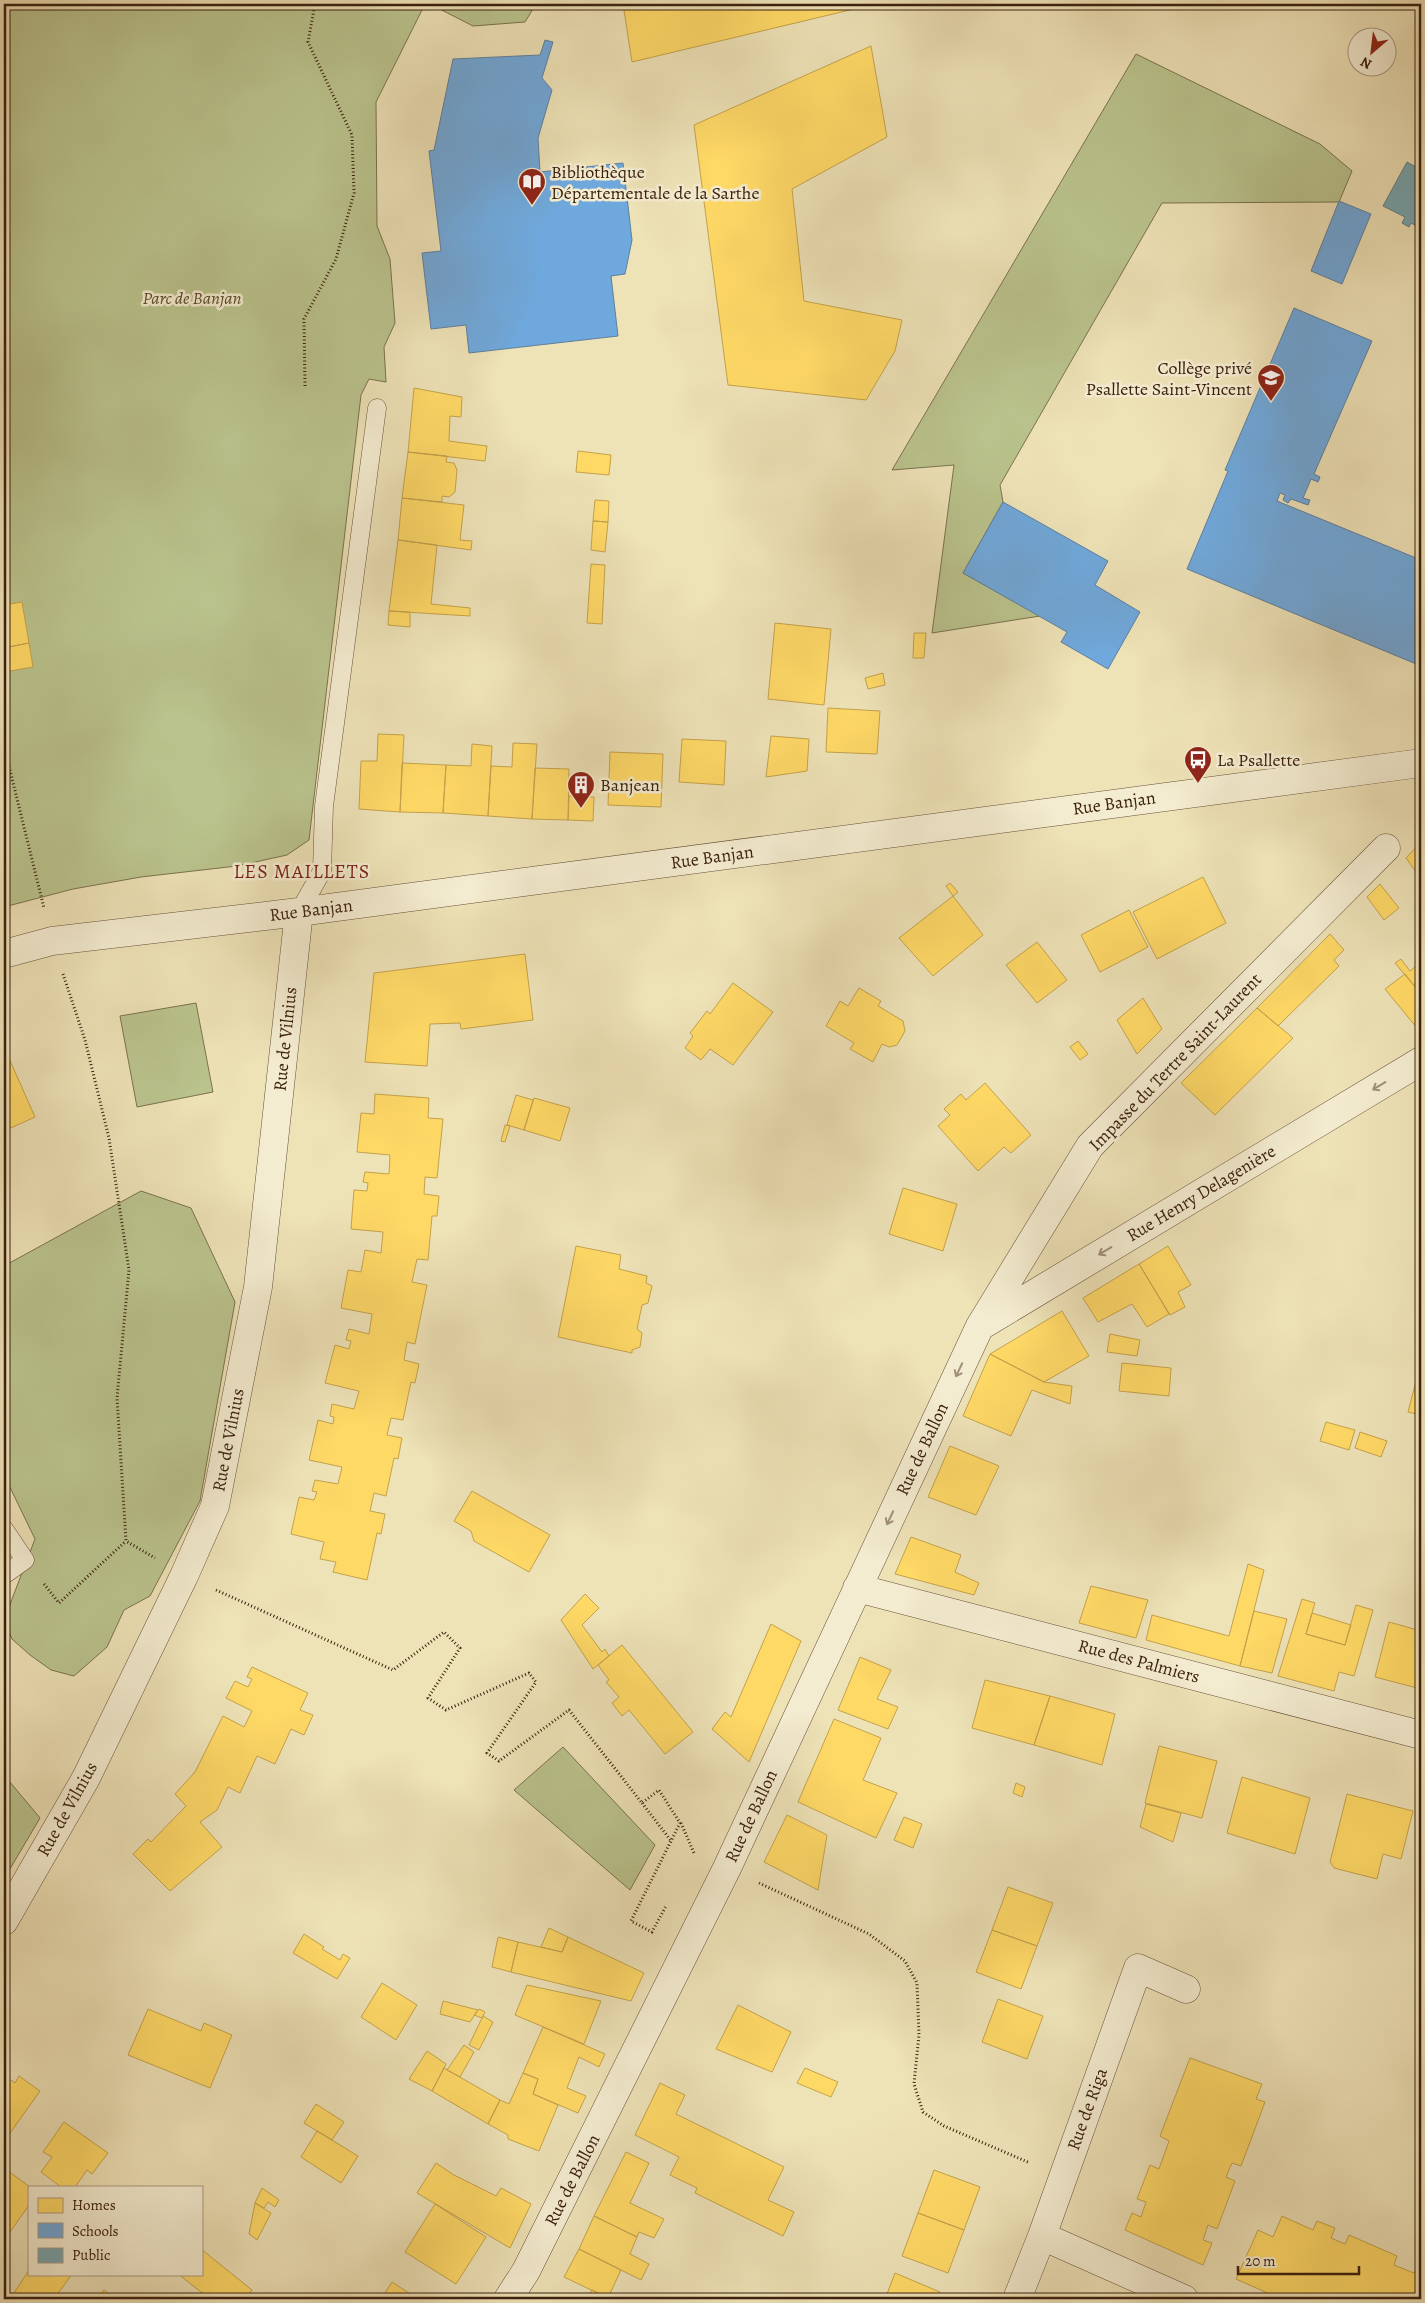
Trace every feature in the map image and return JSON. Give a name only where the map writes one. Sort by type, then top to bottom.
[{"type":"street","name":"Rue Banjan","points":[[4,954],[52,941],[299,912],[1421,763]]},
{"type":"street","name":"Impasse du Tertre Saint-Laurent","points":[[980,1326],[1090,1146],[1386,848]]},
{"type":"street","name":"Rue de Vilnius","points":[[4,1921],[86,1778],[184,1576],[214,1506],[258,1287],[299,912]]},
{"type":"street","name":"Rue Henry Delagenière","points":[[980,1326],[1421,1061]]},
{"type":"street","name":"Rue de Ballon","points":[[508,2299],[526,2271],[727,1868],[980,1326]]},
{"type":"street","name":"Rue des Palmiers","points":[[857,1588],[1421,1735]]},
{"type":"street","name":"Rue de Riga","points":[[1017,2299],[1042,2236],[1138,1968],[1186,1989]]},
{"type":"street","points":[[1042,2236],[1184,2299]]},
{"type":"lane","points":[[299,912],[322,871],[324,806],[377,408]]},
{"type":"lane","points":[[4,1529],[25,1560],[4,1576]]},
{"type":"path","points":[[305,386],[304,319],[336,258],[354,193],[352,135],[308,42],[315,4]]},
{"type":"path","points":[[4,746],[52,941],[85,1040],[109,1138],[129,1270],[117,1398],[126,1541]]},
{"type":"path","points":[[126,1541],[184,1576],[393,1670],[444,1632],[460,1648],[428,1698],[446,1710],[528,1673],[536,1682],[487,1753],[499,1761],[569,1710],[672,1842]]},
{"type":"path","points":[[25,1560],[59,1603],[126,1541]]},
{"type":"path","points":[[642,1803],[660,1790],[680,1823],[694,1853],[869,1934],[905,1961],[917,1983],[919,2035],[914,2084],[924,2112],[944,2126],[1063,2178]]},
{"type":"path","points":[[670,1897],[652,1932],[631,1921],[680,1823]]},
{"type":"green space","name":"Parc de Banjan","points":[[4,4],[425,4],[376,102],[377,226],[390,259],[395,323],[384,347],[386,382],[369,379],[361,395],[309,840],[287,855],[237,866],[141,877],[73,889],[4,907]]},
{"type":"green space","points":[[430,4],[536,4],[525,22],[473,26]]},
{"type":"green space","points":[[1136,54],[1320,144],[1352,171],[1339,202],[1162,203],[1000,485],[1003,502],[963,573],[1040,616],[932,633],[954,465],[892,470]]},
{"type":"green space","points":[[196,1003],[213,1092],[137,1107],[120,1016]]},
{"type":"green space","points":[[141,1191],[191,1208],[235,1302],[200,1501],[150,1596],[124,1610],[107,1647],[74,1676],[51,1670],[30,1655],[12,1639],[4,1620],[35,1539],[4,1475],[4,1266]]},
{"type":"green space","points":[[563,1747],[655,1845],[630,1890],[514,1790]]},
{"type":"green space","points":[[4,1775],[40,1818],[4,1879]]},
{"type":"building: Homes","points":[[623,4],[875,4],[632,62]]},
{"type":"building: Homes","points":[[871,46],[887,137],[792,189],[804,301],[902,320],[895,351],[866,400],[728,385],[694,125]]},
{"type":"building: Homes","points":[[414,388],[462,397],[461,417],[450,416],[449,441],[487,446],[485,461],[408,452]]},
{"type":"building: Homes","points":[[578,451],[611,455],[609,475],[576,472]]},
{"type":"building: Homes","points":[[408,452],[447,456],[446,462],[454,463],[457,470],[455,492],[449,497],[442,496],[442,502],[402,498]]},
{"type":"building: Homes","points":[[402,498],[464,505],[460,540],[472,541],[471,550],[398,540]]},
{"type":"building: Homes","points":[[595,500],[609,501],[608,522],[593,521]]},
{"type":"building: Homes","points":[[593,521],[608,522],[605,552],[591,550]]},
{"type":"building: Homes","points":[[398,540],[437,545],[431,604],[470,608],[470,616],[389,611]]},
{"type":"building: Homes","points":[[591,564],[605,565],[602,624],[587,623]]},
{"type":"building: Homes","points":[[22,602],[29,643],[4,648],[4,605]]},
{"type":"building: Homes","points":[[389,611],[410,612],[410,627],[388,625]]},
{"type":"building: Homes","points":[[775,623],[831,629],[824,705],[768,699]]},
{"type":"building: Homes","points":[[914,633],[926,633],[924,658],[913,658]]},
{"type":"building: Homes","points":[[29,643],[33,667],[4,672],[4,648]]},
{"type":"building: Homes","points":[[883,673],[885,685],[868,689],[865,678]]},
{"type":"building: Homes","points":[[828,708],[880,711],[877,754],[826,752]]},
{"type":"building: Homes","points":[[378,734],[404,735],[400,812],[359,809],[361,761],[377,761]]},
{"type":"building: Homes","points":[[771,736],[809,739],[807,771],[766,777]]},
{"type":"building: Homes","points":[[682,739],[726,741],[724,785],[679,782]]},
{"type":"building: Homes","points":[[513,743],[537,744],[532,819],[488,816],[491,766],[512,767]]},
{"type":"building: Homes","points":[[472,744],[492,746],[488,816],[443,813],[446,765],[471,766]]},
{"type":"building: Homes","points":[[610,752],[663,754],[661,807],[608,805]]},
{"type":"building: Homes","points":[[402,763],[446,765],[443,813],[400,812]]},
{"type":"building: Homes","points":[[535,768],[569,769],[568,820],[532,819]]},
{"type":"building: Homes","name":"Banjean","points":[[569,796],[594,797],[593,821],[568,820]]},
{"type":"building: Homes","points":[[1421,842],[1421,879],[1406,858]]},
{"type":"building: Homes","points":[[1203,877],[1226,923],[1157,959],[1133,912]]},
{"type":"building: Homes","points":[[950,883],[958,892],[953,896],[946,886]]},
{"type":"building: Homes","points":[[1380,884],[1399,908],[1384,920],[1367,897]]},
{"type":"building: Homes","points":[[953,896],[983,935],[933,976],[899,938]]},
{"type":"building: Homes","points":[[1129,910],[1148,947],[1100,972],[1081,935]]},
{"type":"building: Homes","points":[[1330,934],[1344,950],[1334,960],[1339,966],[1278,1026],[1257,1008]]},
{"type":"building: Homes","points":[[1037,942],[1067,980],[1037,1003],[1006,965]]},
{"type":"building: Homes","points":[[525,954],[533,1020],[461,1029],[460,1023],[430,1024],[427,1066],[365,1062],[374,973]]},
{"type":"building: Homes","points":[[1401,959],[1410,971],[1421,962],[1421,994],[1395,963]]},
{"type":"building: Homes","points":[[1405,974],[1421,994],[1421,1026],[1417,1028],[1385,989]]},
{"type":"building: Homes","points":[[733,983],[773,1012],[733,1065],[710,1049],[701,1060],[685,1048],[693,1036],[690,1033],[707,1011],[710,1014]]},
{"type":"building: Homes","points":[[859,988],[881,1001],[878,1006],[903,1021],[905,1031],[897,1045],[889,1047],[882,1044],[873,1062],[850,1049],[854,1043],[826,1026],[840,1001],[848,1006]]},
{"type":"building: Homes","points":[[1143,998],[1162,1029],[1137,1054],[1117,1020]]},
{"type":"building: Homes","points":[[1257,1008],[1293,1038],[1215,1115],[1181,1083]]},
{"type":"building: Homes","points":[[1078,1041],[1088,1054],[1080,1060],[1070,1047]]},
{"type":"building: Homes","points":[[4,1047],[35,1117],[4,1131]]},
{"type":"building: Homes","points":[[985,1083],[1031,1135],[1011,1153],[1004,1147],[978,1171],[938,1126],[950,1115],[944,1109],[961,1094],[966,1100]]},
{"type":"building: Homes","points":[[375,1094],[429,1098],[428,1118],[443,1119],[437,1178],[425,1177],[424,1194],[439,1196],[437,1216],[432,1216],[428,1260],[417,1259],[412,1282],[427,1285],[415,1344],[407,1342],[404,1360],[419,1364],[415,1383],[411,1382],[403,1420],[391,1418],[387,1435],[402,1438],[398,1459],[394,1458],[386,1496],[374,1493],[370,1511],[385,1514],[381,1534],[377,1533],[367,1580],[333,1572],[336,1562],[320,1559],[324,1542],[291,1534],[299,1497],[314,1500],[317,1492],[312,1491],[315,1480],[338,1484],[342,1467],[309,1460],[318,1420],[333,1424],[334,1417],[330,1416],[332,1404],[354,1409],[359,1391],[325,1383],[335,1345],[349,1349],[351,1341],[346,1340],[349,1329],[369,1334],[372,1314],[341,1308],[348,1270],[361,1272],[365,1250],[381,1253],[383,1232],[351,1229],[354,1190],[367,1191],[368,1183],[363,1182],[365,1172],[389,1174],[390,1155],[357,1152],[361,1113],[374,1114]]},
{"type":"building: Homes","points":[[516,1095],[533,1100],[524,1130],[507,1125]]},
{"type":"building: Homes","points":[[534,1098],[570,1108],[560,1141],[524,1130]]},
{"type":"building: Homes","points":[[505,1125],[510,1126],[505,1142],[501,1141]]},
{"type":"building: Homes","points":[[903,1188],[957,1204],[943,1251],[889,1234]]},
{"type":"building: Homes","points":[[576,1246],[621,1255],[619,1269],[647,1276],[646,1283],[652,1286],[648,1303],[642,1305],[637,1329],[642,1333],[640,1347],[632,1350],[632,1353],[558,1337]]},
{"type":"building: Homes","points":[[1168,1246],[1191,1285],[1178,1292],[1185,1307],[1170,1315],[1139,1264]]},
{"type":"building: Homes","points":[[1139,1264],[1169,1314],[1147,1327],[1132,1304],[1098,1322],[1083,1298]]},
{"type":"building: Homes","points":[[1062,1311],[1089,1356],[1044,1382],[990,1354]]},
{"type":"building: Homes","points":[[1110,1334],[1140,1340],[1137,1356],[1107,1352]]},
{"type":"building: Homes","points":[[990,1354],[1044,1382],[1072,1386],[1070,1404],[1032,1390],[1011,1436],[963,1416]]},
{"type":"building: Homes","points":[[1421,1362],[1421,1415],[1408,1412]]},
{"type":"building: Homes","points":[[1122,1363],[1171,1368],[1169,1396],[1119,1391]]},
{"type":"building: Homes","points":[[1326,1422],[1355,1430],[1349,1450],[1320,1441]]},
{"type":"building: Homes","points":[[1360,1432],[1387,1441],[1381,1457],[1355,1448]]},
{"type":"building: Homes","points":[[950,1446],[999,1466],[976,1515],[928,1497]]},
{"type":"building: Homes","points":[[472,1491],[550,1535],[529,1572],[474,1541],[471,1531],[454,1521]]},
{"type":"building: Homes","points":[[911,1537],[961,1555],[955,1572],[979,1583],[974,1595],[895,1574]]},
{"type":"building: Homes","points":[[1248,1564],[1264,1570],[1240,1666],[1146,1640],[1152,1615],[1229,1636]]},
{"type":"building: Homes","points":[[1091,1586],[1148,1600],[1136,1638],[1079,1623]]},
{"type":"building: Homes","points":[[585,1594],[599,1608],[582,1625],[602,1652],[605,1649],[609,1656],[593,1669],[561,1620]]},
{"type":"building: Homes","points":[[1302,1599],[1315,1603],[1306,1634],[1345,1645],[1356,1605],[1373,1610],[1354,1676],[1339,1672],[1334,1691],[1278,1676]]},
{"type":"building: Homes","points":[[1254,1611],[1287,1619],[1272,1673],[1240,1666]]},
{"type":"building: Homes","points":[[1312,1613],[1351,1625],[1345,1645],[1306,1634]]},
{"type":"building: Homes","points":[[1389,1622],[1421,1631],[1421,1689],[1375,1677]]},
{"type":"building: Homes","points":[[771,1624],[801,1641],[749,1762],[712,1729],[725,1712],[731,1717]]},
{"type":"building: Homes","points":[[622,1645],[693,1732],[665,1754],[629,1710],[622,1716],[612,1703],[619,1697],[606,1682],[609,1680],[598,1665]]},
{"type":"building: Homes","points":[[860,1657],[891,1670],[877,1699],[898,1707],[888,1729],[838,1710]]},
{"type":"building: Homes","points":[[252,1667],[308,1693],[300,1710],[313,1715],[304,1735],[291,1729],[275,1764],[257,1756],[240,1793],[228,1787],[217,1810],[200,1822],[222,1847],[170,1891],[133,1854],[148,1839],[151,1842],[186,1806],[175,1794],[195,1772],[223,1716],[244,1727],[252,1711],[226,1698],[235,1681],[248,1687],[252,1679],[247,1677]]},
{"type":"building: Homes","points":[[985,1680],[1050,1696],[1034,1745],[972,1728]]},
{"type":"building: Homes","points":[[1050,1696],[1115,1714],[1102,1765],[1034,1745]]},
{"type":"building: Homes","points":[[834,1719],[881,1738],[863,1780],[897,1793],[876,1838],[798,1802]]},
{"type":"building: Homes","points":[[1159,1746],[1217,1761],[1202,1818],[1145,1803]]},
{"type":"building: Homes","points":[[1242,1777],[1310,1798],[1295,1854],[1227,1833]]},
{"type":"building: Homes","points":[[1016,1783],[1025,1787],[1022,1797],[1013,1793]]},
{"type":"building: Homes","points":[[1347,1794],[1413,1811],[1401,1859],[1383,1854],[1377,1879],[1334,1868],[1330,1862]]},
{"type":"building: Homes","points":[[1146,1804],[1181,1813],[1173,1842],[1140,1827]]},
{"type":"building: Homes","points":[[787,1815],[827,1835],[818,1890],[764,1862]]},
{"type":"building: Homes","points":[[904,1817],[922,1824],[913,1848],[894,1840]]},
{"type":"building: Homes","points":[[1008,1887],[1053,1903],[1037,1946],[992,1930]]},
{"type":"building: Homes","points":[[549,1928],[568,1937],[562,1952],[541,1947]]},
{"type":"building: Homes","points":[[992,1930],[1037,1946],[1021,1989],[976,1972]]},
{"type":"building: Homes","points":[[304,1934],[324,1947],[322,1949],[340,1960],[343,1954],[350,1958],[337,1979],[293,1953]]},
{"type":"building: Homes","points":[[498,1937],[518,1942],[511,1972],[492,1967]]},
{"type":"building: Homes","points":[[568,1937],[644,1973],[631,2001],[511,1972],[518,1942],[562,1952]]},
{"type":"building: Homes","points":[[382,1983],[417,2005],[396,2040],[361,2017]]},
{"type":"building: Homes","points":[[527,1985],[601,2001],[584,2044],[515,2015]]},
{"type":"building: Homes","points":[[998,1999],[1043,2016],[1027,2059],[982,2042]]},
{"type":"building: Homes","points":[[443,2001],[478,2010],[470,2022],[440,2014]]},
{"type":"building: Homes","points":[[738,2005],[791,2032],[772,2072],[716,2049]]},
{"type":"building: Homes","points":[[148,2009],[201,2031],[204,2023],[232,2035],[210,2088],[128,2055]]},
{"type":"building: Homes","points":[[479,2009],[485,2012],[482,2018],[474,2015]]},
{"type":"building: Homes","points":[[483,2016],[493,2022],[479,2050],[469,2045]]},
{"type":"building: Homes","points":[[543,2027],[605,2054],[599,2067],[579,2057],[567,2088],[586,2096],[578,2113],[533,2094],[538,2079],[523,2073]]},
{"type":"building: Homes","points":[[464,2045],[474,2052],[460,2077],[447,2070]]},
{"type":"building: Homes","points":[[427,2051],[446,2064],[432,2091],[409,2079]]},
{"type":"building: Homes","points":[[1190,2058],[1262,2084],[1256,2099],[1265,2102],[1241,2166],[1232,2163],[1226,2177],[1235,2181],[1217,2229],[1208,2225],[1203,2240],[1212,2243],[1203,2265],[1125,2230],[1132,2213],[1141,2217],[1146,2202],[1137,2199],[1150,2165],[1159,2169],[1169,2141],[1160,2136]]},
{"type":"building: Homes","points":[[444,2068],[500,2100],[488,2124],[432,2091]]},
{"type":"building: Homes","points":[[805,2068],[838,2082],[831,2097],[797,2083]]},
{"type":"building: Homes","points":[[523,2073],[538,2079],[533,2094],[558,2105],[539,2151],[508,2139],[508,2135],[488,2124],[500,2100],[509,2104]]},
{"type":"building: Homes","points":[[4,2075],[15,2083],[19,2076],[40,2091],[8,2136],[4,2132]]},
{"type":"building: Homes","points":[[660,2083],[685,2095],[676,2114],[784,2167],[768,2200],[794,2212],[783,2236],[695,2193],[697,2188],[670,2175],[679,2157],[635,2135]]},
{"type":"building: Homes","points":[[316,2104],[344,2122],[332,2140],[304,2123]]},
{"type":"building: Homes","points":[[64,2122],[108,2153],[92,2174],[87,2170],[76,2186],[60,2186],[41,2172],[52,2157],[43,2152]]},
{"type":"building: Homes","points":[[317,2131],[358,2156],[341,2183],[301,2157]]},
{"type":"building: Homes","points":[[626,2152],[649,2163],[630,2203],[664,2219],[654,2238],[639,2232],[637,2237],[594,2216]]},
{"type":"building: Homes","points":[[436,2163],[454,2175],[496,2196],[501,2188],[531,2204],[510,2248],[417,2193]]},
{"type":"building: Homes","points":[[4,2168],[29,2186],[28,2206],[8,2235],[4,2232]]},
{"type":"building: Homes","points":[[934,2170],[980,2187],[964,2230],[918,2213]]},
{"type":"building: Homes","points":[[262,2188],[279,2200],[275,2207],[268,2202],[264,2208],[255,2203]]},
{"type":"building: Homes","points":[[255,2203],[271,2213],[257,2240],[249,2234]]},
{"type":"building: Homes","points":[[435,2204],[486,2237],[456,2284],[405,2252]]},
{"type":"building: Homes","points":[[918,2213],[964,2230],[948,2273],[902,2256]]},
{"type":"building: Homes","points":[[594,2216],[637,2237],[630,2254],[649,2264],[641,2280],[579,2249]]},
{"type":"building: Homes","points":[[1282,2216],[1313,2230],[1317,2221],[1335,2228],[1331,2238],[1345,2244],[1349,2235],[1397,2256],[1394,2265],[1414,2273],[1418,2264],[1421,2266],[1421,2290],[1417,2299],[1281,2299],[1236,2279],[1258,2230],[1273,2237]]},
{"type":"building: Homes","points":[[579,2249],[621,2270],[608,2298],[564,2277]]},
{"type":"building: Homes","points":[[202,2250],[252,2290],[245,2299],[210,2299],[181,2276],[202,2276]]},
{"type":"building: Homes","points":[[28,2272],[28,2276],[71,2276],[54,2299],[10,2299]]},
{"type":"building: Homes","points":[[895,2273],[940,2292],[937,2299],[885,2299]]},
{"type":"building: Homes","points":[[392,2282],[418,2299],[381,2299]]},
{"type":"building: Homes","points":[[104,2290],[116,2299],[97,2299]]},
{"type":"building: Homes","points":[[592,2290],[610,2299],[587,2299]]},
{"type":"building: Schools","name":"Bibliothèque Départementale de la Sarthe","points":[[545,40],[553,42],[542,78],[552,90],[538,138],[540,172],[623,163],[632,240],[625,274],[611,276],[618,336],[469,353],[466,325],[431,329],[422,253],[441,251],[429,151],[434,150],[453,59],[540,55]]},
{"type":"building: Schools","points":[[1339,201],[1371,214],[1342,284],[1311,271]]},
{"type":"building: Schools","points":[[1294,308],[1372,341],[1314,474],[1320,477],[1318,482],[1311,479],[1303,498],[1310,500],[1308,505],[1291,499],[1288,503],[1283,500],[1285,495],[1280,493],[1277,501],[1421,560],[1421,666],[1187,569],[1228,471],[1225,470]]},
{"type":"building: Schools","points":[[1003,502],[1108,561],[1095,585],[1140,612],[1108,669],[1061,642],[1067,632],[963,573]]},
{"type":"building: Public","points":[[1407,162],[1421,170],[1421,228],[1411,223],[1409,227],[1402,223],[1405,217],[1383,206]]},
{"type":"place","name":"Bibliothèque Départementale de la Sarthe","points":[[532,206]]},
{"type":"place","name":"Collège privé Psallette Saint-Vincent","points":[[1271,402]]},
{"type":"place","name":"La Psallette","points":[[1198,784]]},
{"type":"place","name":"Banjean","points":[[581,809]]},
{"type":"district","name":"LES MAILLETS","points":[[302,871]]}]
